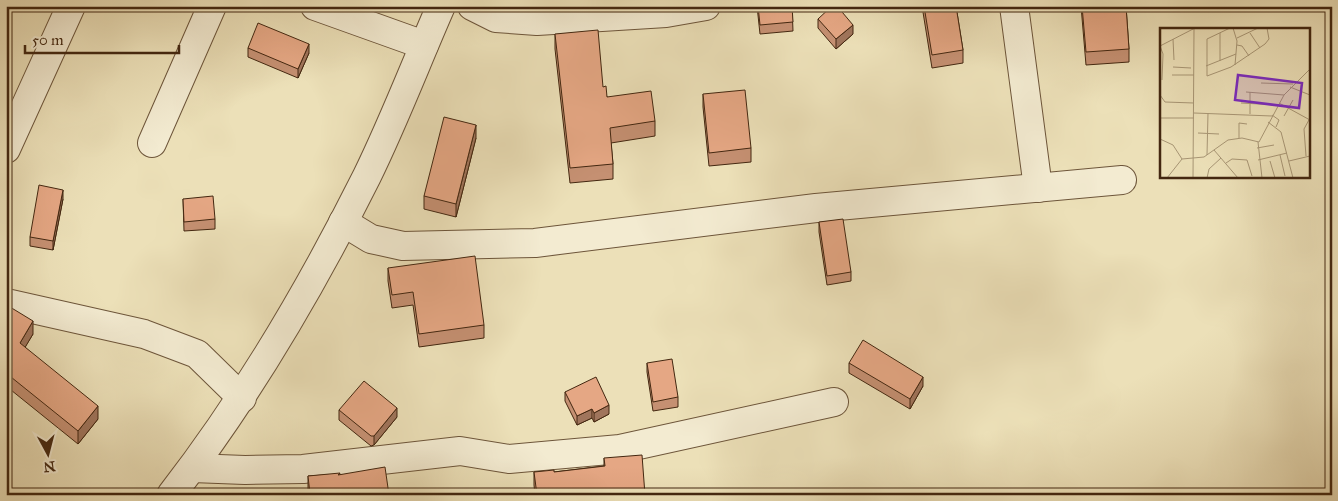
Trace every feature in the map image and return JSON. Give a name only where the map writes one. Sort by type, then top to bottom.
[{"type":"street","points":[[6,150],[71,6]]},
{"type":"street","points":[[152,143],[212,6]]},
{"type":"street","points":[[315,6],[424,45]]},
{"type":"street","points":[[171,495],[242,398],[276,344],[368,174],[441,6]]},
{"type":"street","points":[[472,6],[496,18],[537,21],[666,13],[706,6]]},
{"type":"street","points":[[1014,6],[1038,188]]},
{"type":"street","points":[[343,222],[371,239],[403,246],[535,243],[816,208],[1122,180]]},
{"type":"street","points":[[6,303],[144,334],[197,354],[242,398]]},
{"type":"street","points":[[192,468],[245,470],[303,469],[460,451],[509,460],[620,449],[834,402]]},
{"type":"building","points":[[758,6],[792,6],[793,22],[760,25]]},
{"type":"building","points":[[832,6],[837,6],[853,25],[836,39],[818,19]]},
{"type":"building","points":[[924,6],[956,6],[963,50],[932,55]]},
{"type":"building","points":[[1082,6],[1126,6],[1129,49],[1086,52]]},
{"type":"building","points":[[258,23],[309,44],[298,69],[248,48]]},
{"type":"building","points":[[598,30],[603,87],[606,86],[607,97],[651,91],[655,121],[610,128],[613,164],[570,168],[555,34]]},
{"type":"building","points":[[745,90],[751,148],[709,153],[703,94]]},
{"type":"building","points":[[444,117],[476,125],[456,204],[424,196]]},
{"type":"building","points":[[39,185],[63,190],[53,241],[30,237]]},
{"type":"building","points":[[213,196],[215,219],[184,222],[183,199]]},
{"type":"building","points":[[843,219],[851,272],[827,276],[819,222]]},
{"type":"building","points":[[475,256],[484,325],[419,334],[413,292],[392,295],[388,268]]},
{"type":"building","points":[[6,306],[33,321],[20,343],[98,406],[78,431],[6,373]]},
{"type":"building","points":[[863,340],[923,377],[910,399],[849,363]]},
{"type":"building","points":[[672,359],[678,397],[653,402],[647,363]]},
{"type":"building","points":[[596,377],[609,405],[594,413],[592,409],[577,416],[565,392]]},
{"type":"building","points":[[364,381],[397,408],[374,436],[371,436],[339,410]]},
{"type":"building","points":[[642,455],[645,495],[537,495],[534,472],[554,470],[554,472],[605,466],[604,458]]},
{"type":"building","points":[[385,467],[389,495],[301,495],[310,494],[308,476],[340,473],[338,475]]}]
